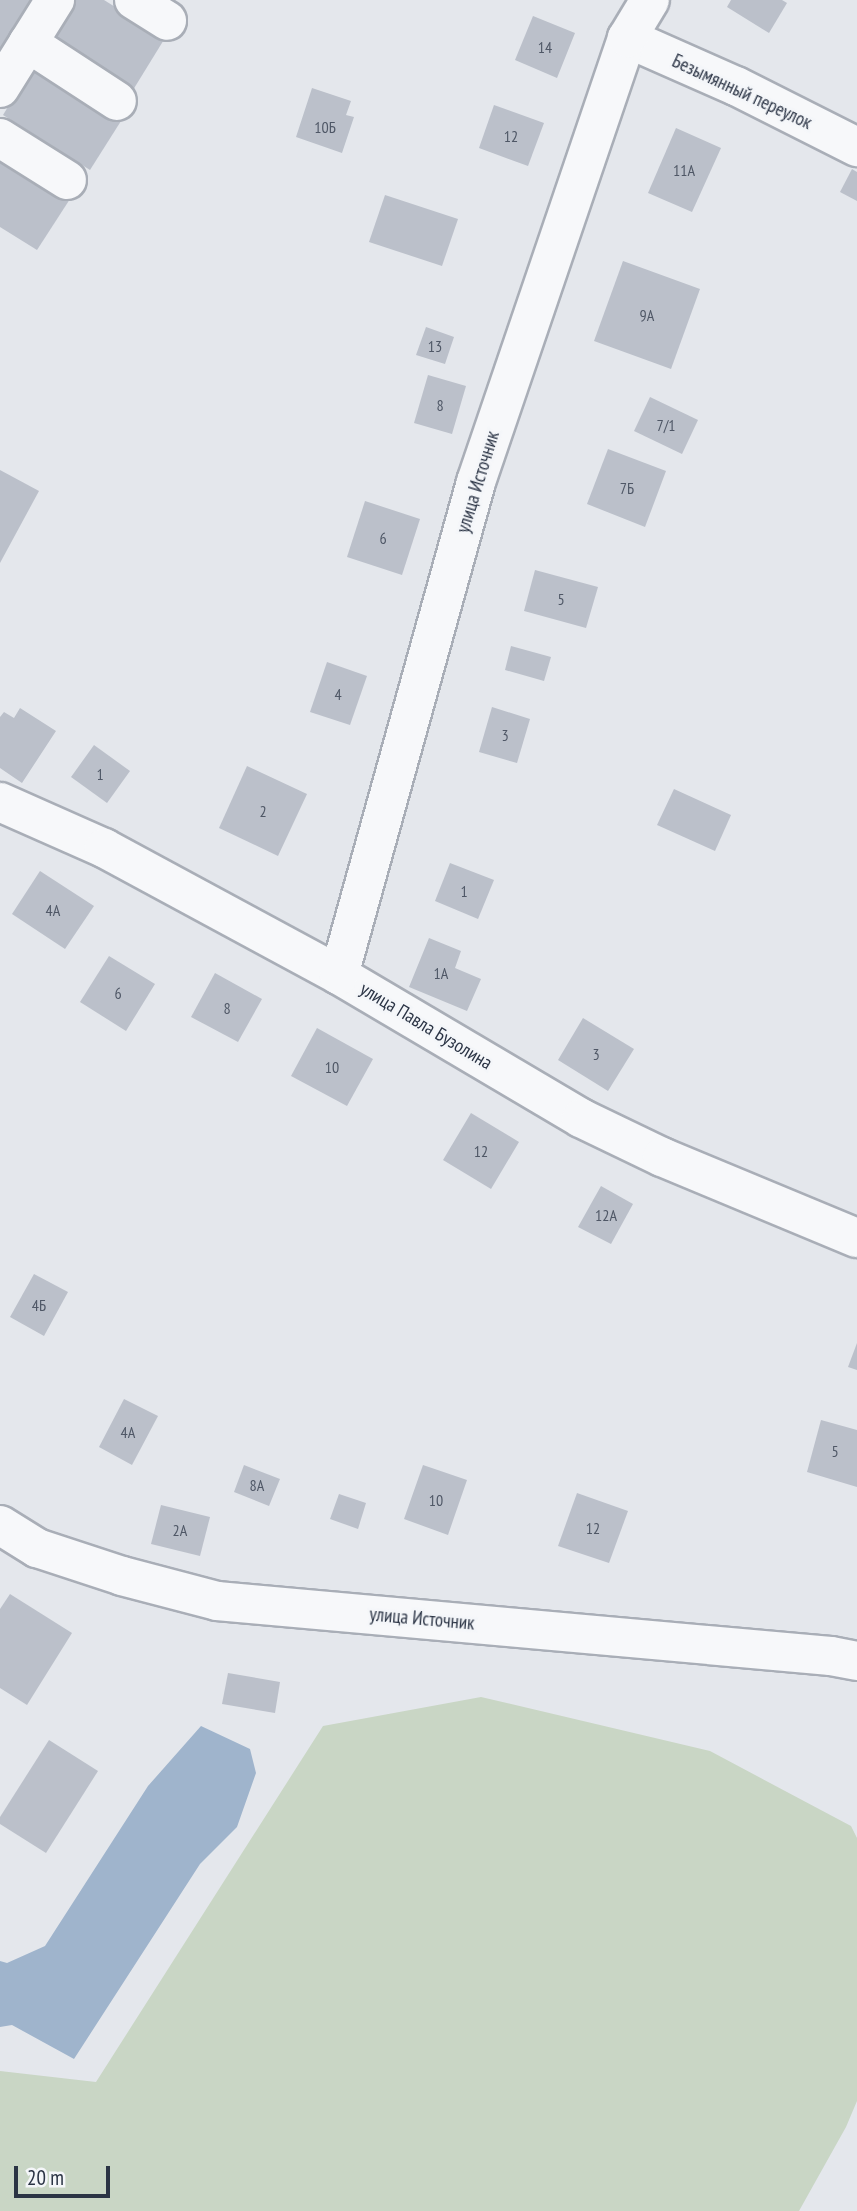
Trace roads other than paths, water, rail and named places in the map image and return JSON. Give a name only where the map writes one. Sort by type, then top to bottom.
[{"type":"street","points":[[0,88],[55,0]]},
{"type":"street","points":[[134,0],[167,21]]},
{"type":"street","name":"улица Источник","points":[[340,975],[476,482],[627,38],[650,0]]},
{"type":"street","name":"Безымянный переулок","points":[[627,38],[736,86],[857,147]]},
{"type":"street","points":[[28,43],[117,101]]},
{"type":"street","points":[[0,138],[67,180]]},
{"type":"street","name":"улица Павла Бузолина","points":[[0,802],[104,848],[340,975],[581,1118],[662,1157],[857,1238]]},
{"type":"street","name":"улица Источник","points":[[0,1525],[37,1548],[122,1576],[217,1601],[831,1656],[857,1661]]},
{"type":"water","points":[[201,1726],[250,1749],[256,1773],[237,1827],[200,1864],[74,2059],[12,2025],[0,2027],[0,1961],[7,1963],[45,1946],[148,1786]]}]
